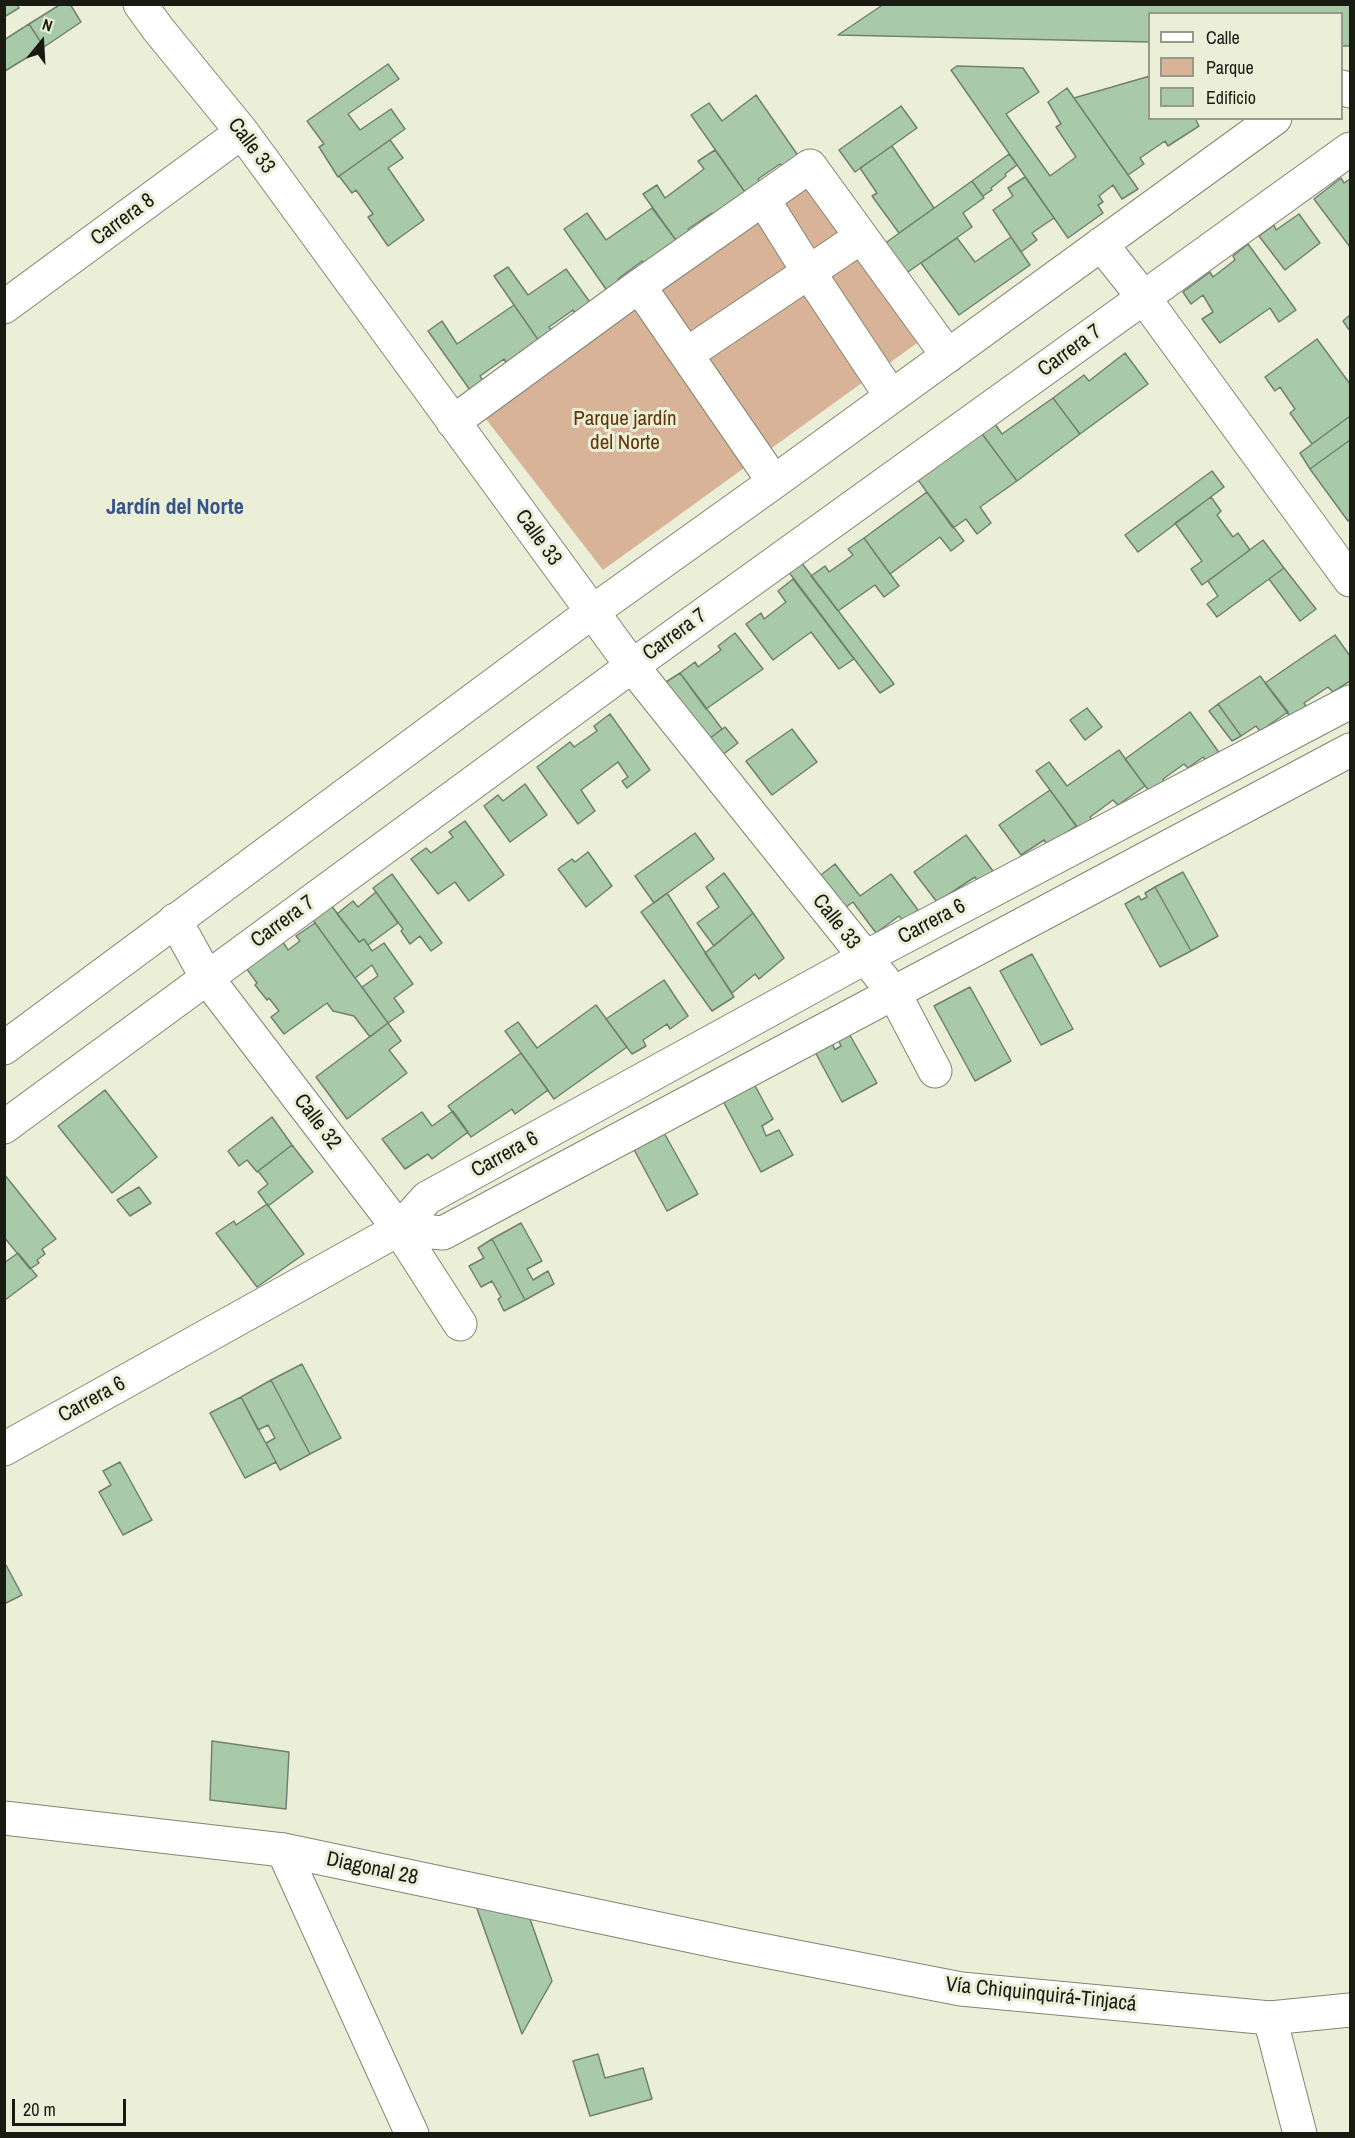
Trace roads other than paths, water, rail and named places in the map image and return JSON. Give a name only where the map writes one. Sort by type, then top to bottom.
[{"type":"street","name":"Calle 33","points":[[140,4],[242,132],[632,666],[894,993],[934,1071]]},
{"type":"street","points":[[4,1048],[592,612],[1272,120]]},
{"type":"street","name":"Carrera 8","points":[[4,307],[242,132]]},
{"type":"street","name":"Carrera 7","points":[[4,1127],[632,666],[1350,149]]},
{"type":"street","points":[[453,422],[639,286],[810,166],[948,356]]},
{"type":"street","points":[[763,199],[891,396]]},
{"type":"street","points":[[687,354],[861,237]]},
{"type":"street","points":[[1101,244],[1144,298],[1350,580]]},
{"type":"street","points":[[639,286],[774,482]]},
{"type":"street","name":"Carrera 6","points":[[4,1449],[399,1229],[427,1198],[864,958],[1350,702]]},
{"type":"street","name":"Carrera 6","points":[[399,1229],[443,1233],[1350,750]]},
{"type":"street","name":"Calle 32","points":[[175,920],[207,978],[399,1229],[460,1324]]},
{"type":"street","name":"Diagonal 28","points":[[4,1818],[283,1850],[735,1945]]},
{"type":"street","points":[[283,1850],[412,2133]]},
{"type":"street","name":"Vía Chiquinquirá-Tinjacá","points":[[735,1945],[961,1989],[1270,2018],[1350,2010]]},
{"type":"street","points":[[1270,2018],[1300,2133]]},
{"type":"district","name":"Jardín del Norte","points":[[175,508]]},
{"type":"park label","name":"Parque jardín del Norte","points":[[625,431]]}]
